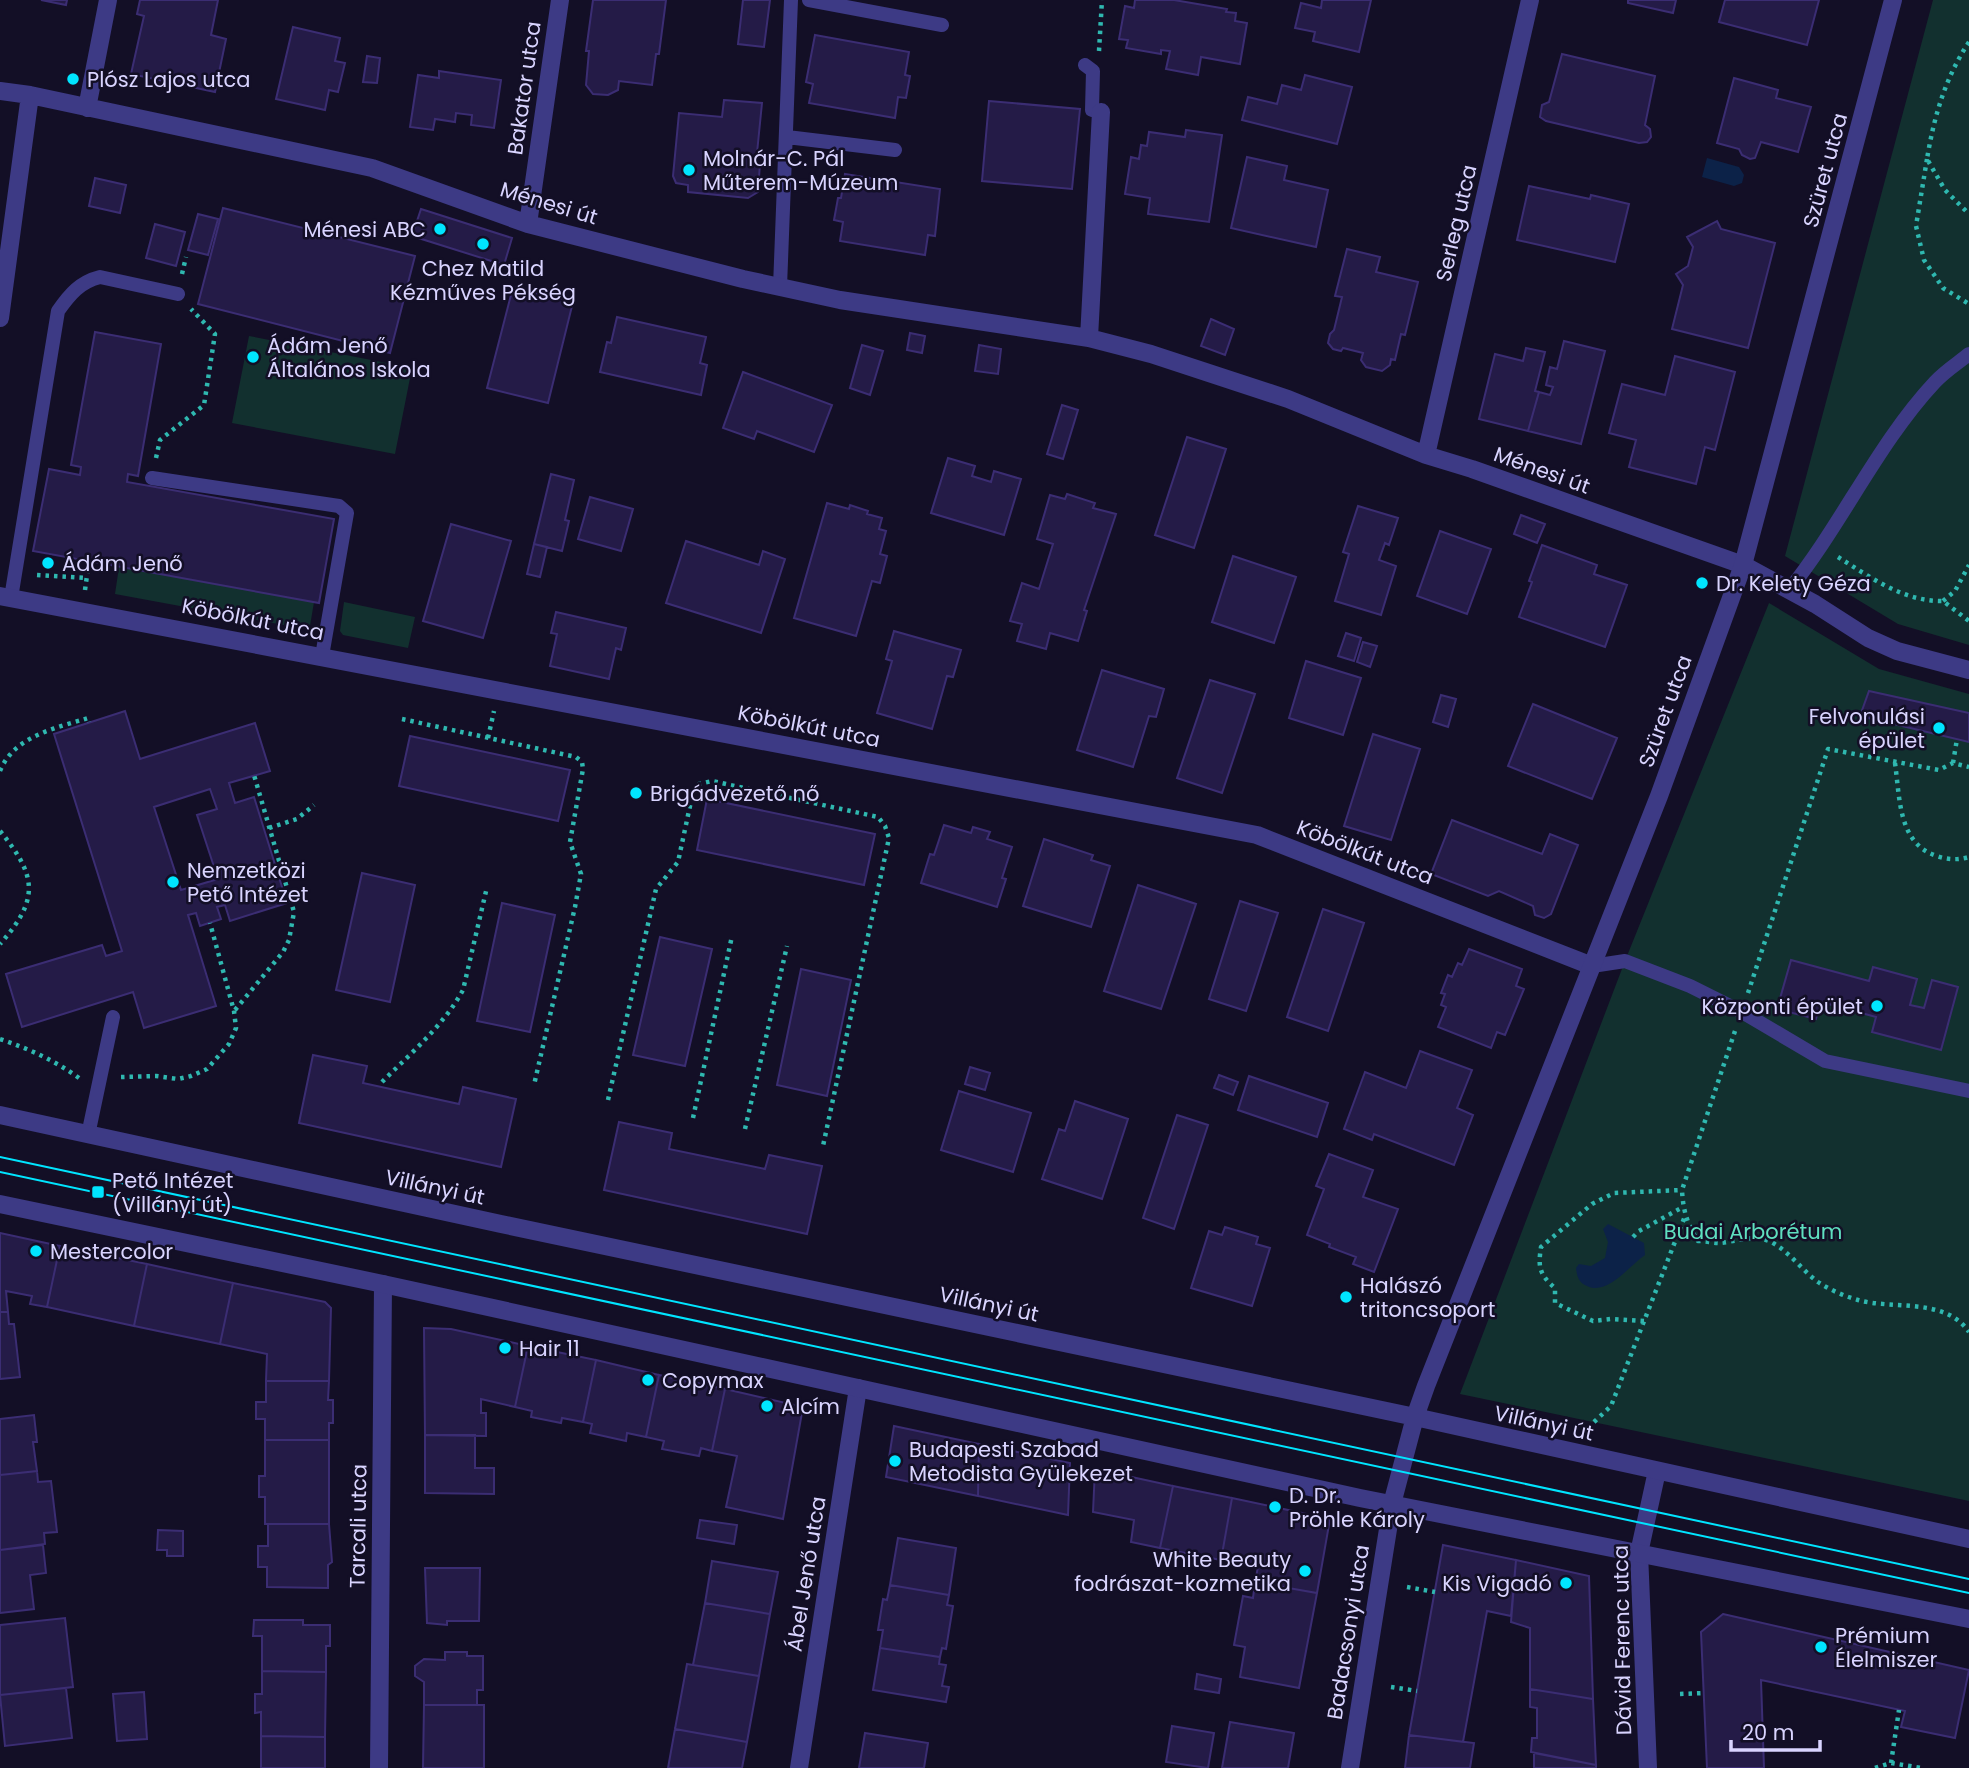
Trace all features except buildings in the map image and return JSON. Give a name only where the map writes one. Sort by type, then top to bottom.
[{"type":"street","points":[[88,108],[108,0]]},
{"type":"street","name":"Bakator utca","points":[[528,224],[559,0]]},
{"type":"street","name":"Serleg utca","points":[[1426,455],[1530,0]]},
{"type":"street","name":"Szüret utca","points":[[1415,1417],[1658,796],[1743,565],[1893,0]]},
{"type":"street","name":"Ménesi út","points":[[0,91],[372,167],[528,224],[780,287],[840,300],[1089,338],[1151,354],[1288,398],[1426,455],[1743,565],[1868,638],[1898,651],[1969,670]]},
{"type":"street","points":[[0,318],[30,95]]},
{"type":"street","points":[[1089,338],[1101,112]]},
{"type":"street","name":"Köbölkút utca","points":[[5,597],[1257,835],[1592,966]]},
{"type":"street","name":"Villányi út","points":[[0,1115],[1415,1417],[1969,1539]]},
{"type":"street","points":[[0,1203],[1392,1504],[1969,1619]]},
{"type":"street","name":"Tarcali utca","points":[[379,1768],[383,1284]]},
{"type":"street","name":"Ábel Jenő utca","points":[[799,1768],[858,1388]]},
{"type":"street","name":"Badacsonyi utca","points":[[1350,1768],[1392,1504],[1415,1417]]},
{"type":"street","name":"Dávid Ferenc utca","points":[[1648,1768],[1639,1553],[1657,1471]]},
{"type":"lane","points":[[780,287],[791,0]]},
{"type":"lane","points":[[809,0],[942,25]]},
{"type":"lane","points":[[1089,68],[1093,110],[1101,112]]},
{"type":"lane","points":[[787,137],[895,150]]},
{"type":"lane","points":[[5,597],[58,311],[77,288],[100,277],[178,294]]},
{"type":"lane","points":[[1788,590],[1822,547],[1904,419],[1937,380],[1969,354]]},
{"type":"lane","points":[[152,478],[339,506],[347,513],[322,656]]},
{"type":"lane","points":[[1592,966],[1625,961],[1690,986],[1742,1012],[1825,1061],[1969,1091]]},
{"type":"lane","points":[[88,1135],[113,1017]]},
{"type":"path","points":[[1089,68],[1098,62],[1102,0]]},
{"type":"path","points":[[1969,42],[1949,77],[1934,120],[1916,226],[1924,260],[1943,288],[1969,304]]},
{"type":"path","points":[[1927,159],[1945,190],[1969,214]]},
{"type":"path","points":[[152,478],[160,440],[204,405],[215,334],[178,294],[186,257]]},
{"type":"path","points":[[1822,547],[1885,586],[1927,601],[1943,601],[1969,621]]},
{"type":"path","points":[[84,595],[89,562]]},
{"type":"path","points":[[1943,601],[1955,591],[1969,565]]},
{"type":"path","points":[[35,575],[86,578]]},
{"type":"path","points":[[0,771],[24,741],[64,725],[88,718],[89,722]]},
{"type":"path","points":[[402,719],[576,757],[582,761],[583,769],[570,842],[581,874],[534,1084]]},
{"type":"path","points":[[1953,762],[1957,739]]},
{"type":"path","points":[[1969,767],[1953,762],[1939,770],[1828,749],[1682,1190],[1688,1225],[1698,1241],[1719,1243],[1762,1239],[1779,1248],[1818,1282],[1836,1292],[1861,1301],[1922,1307],[1945,1314],[1963,1324],[1969,1332]]},
{"type":"path","points":[[1895,763],[1904,821],[1910,838],[1925,852],[1946,859],[1969,857]]},
{"type":"path","points":[[234,1011],[283,952],[294,912],[254,775]]},
{"type":"path","points":[[608,1100],[656,888],[678,862],[693,792],[699,784],[712,781],[878,817],[885,826],[888,838],[823,1146]]},
{"type":"path","points":[[269,828],[298,819],[314,805]]},
{"type":"path","points":[[0,831],[23,863],[29,897],[25,912],[0,944]]},
{"type":"path","points":[[383,1082],[458,1001],[463,990],[487,887]]},
{"type":"path","points":[[0,1039],[58,1063],[83,1081],[134,1075],[178,1079],[206,1069],[229,1044],[236,1028],[234,1011],[210,923]]},
{"type":"path","points":[[693,1118],[732,936]]},
{"type":"path","points":[[745,1129],[787,946]]},
{"type":"path","points":[[1644,1321],[1592,1321],[1555,1303],[1555,1287],[1544,1279],[1539,1264],[1541,1247],[1592,1204],[1614,1193],[1682,1190]]},
{"type":"path","points":[[1633,1237],[1639,1230],[1683,1207]]},
{"type":"path","points":[[1594,1422],[1611,1406],[1686,1216]]},
{"type":"path","points":[[1407,1587],[1435,1592]]},
{"type":"path","points":[[1391,1686],[1417,1691]]},
{"type":"path","points":[[1679,1695],[1705,1693]]},
{"type":"path","points":[[1891,1763],[1899,1710]]},
{"type":"path","points":[[1875,1768],[1891,1763],[1922,1768]]},
{"type":"green space","points":[[1933,0],[1969,0],[1969,645],[1898,624],[1785,556]]},
{"type":"green space","points":[[249,336],[412,368],[395,454],[232,423]]},
{"type":"green space","points":[[119,567],[314,602],[310,626],[305,629],[115,594]]},
{"type":"green space","points":[[344,602],[415,617],[408,648],[343,635],[340,631]]},
{"type":"green space","name":"Budai Arborétum","points":[[1769,603],[1879,669],[1969,694],[1969,1501],[1460,1394],[1625,961]]},
{"type":"water","points":[[1707,158],[1739,167],[1744,175],[1742,183],[1734,186],[1702,177]]},
{"type":"water","points":[[1608,1224],[1644,1243],[1645,1255],[1610,1283],[1595,1288],[1587,1286],[1579,1279],[1576,1268],[1579,1264],[1591,1266],[1605,1258],[1608,1242],[1603,1229]]},
{"type":"tram line","points":[[0,1157],[1969,1579]]},
{"type":"tram line","points":[[0,1172],[1969,1593]]},
{"type":"place","name":"Plósz Lajos utca","points":[[73,79]]},
{"type":"place","name":"Molnár-C. Pál Műterem-Múzeum","points":[[689,170]]},
{"type":"place","name":"Ménesi ABC","points":[[440,229]]},
{"type":"place","name":"Chez Matild Kézműves Pékség","points":[[483,244]]},
{"type":"place","name":"Ádám Jenő Általános Iskola","points":[[253,357]]},
{"type":"place","name":"Ádám Jenő","points":[[48,563]]},
{"type":"place","name":"Dr. Kelety Géza","points":[[1702,583]]},
{"type":"place","name":"Felvonulási épület","points":[[1939,728]]},
{"type":"place","name":"Brigádvezető nő","points":[[636,793]]},
{"type":"place","name":"Nemzetközi Pető Intézet","points":[[173,882]]},
{"type":"place","name":"Központi épület","points":[[1877,1006]]},
{"type":"place","name":"Pető Intézet (Villányi út)","points":[[98,1192]]},
{"type":"place","name":"Mestercolor","points":[[36,1251]]},
{"type":"place","name":"Halászó tritoncsoport","points":[[1346,1297]]},
{"type":"place","name":"Hair 11","points":[[505,1348]]},
{"type":"place","name":"Copymax","points":[[648,1380]]},
{"type":"place","name":"Alcím","points":[[767,1406]]},
{"type":"place","name":"Budapesti Szabad Metodista Gyülekezet","points":[[895,1461]]},
{"type":"place","name":"D. Dr. Pröhle Károly","points":[[1275,1507]]},
{"type":"place","name":"White Beauty fodrászat-kozmetika","points":[[1305,1571]]},
{"type":"place","name":"Kis Vigadó","points":[[1566,1583]]},
{"type":"place","name":"Prémium Élelmiszer","points":[[1821,1647]]}]
